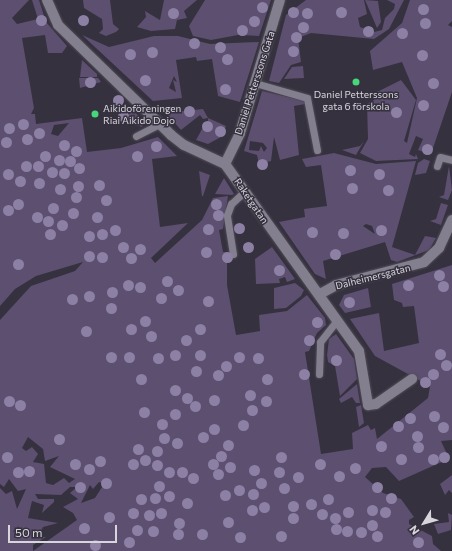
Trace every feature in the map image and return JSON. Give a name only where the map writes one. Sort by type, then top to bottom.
[{"type":"street","points":[[47,0],[58,25],[160,124],[184,146],[222,168]]},
{"type":"street","name":"Daniel Petterssons Gata","points":[[222,168],[235,147],[280,0]]},
{"type":"street","name":"Raketgatan","points":[[222,168],[243,193],[320,294],[359,351],[368,405],[376,404],[412,379]]},
{"type":"street","name":"Dalheimersgatan","points":[[320,294],[336,285],[424,262],[439,248],[452,220]]},
{"type":"lane","points":[[255,83],[307,98],[317,150]]},
{"type":"lane","points":[[136,136],[160,124]]},
{"type":"lane","points":[[437,166],[441,154],[452,160]]},
{"type":"lane","points":[[233,254],[227,215],[231,204],[243,193]]},
{"type":"lane","points":[[319,374],[320,342],[337,320]]},
{"type":"shaded area","points":[[0,0],[29,0],[12,18],[17,24],[38,19],[32,0],[39,0],[46,22],[67,46],[62,53],[48,53],[45,35],[22,38],[34,108],[31,114],[35,114],[36,124],[82,118],[87,152],[121,148],[158,137],[177,156],[152,159],[160,227],[188,223],[151,258],[155,263],[202,220],[213,198],[228,196],[223,229],[219,230],[223,252],[227,252],[227,285],[236,335],[260,331],[259,315],[287,311],[307,295],[325,318],[326,325],[317,333],[309,351],[305,352],[321,454],[353,449],[352,433],[368,425],[371,430],[375,428],[377,439],[428,398],[430,386],[375,356],[350,319],[379,313],[384,351],[419,343],[414,306],[403,307],[402,303],[394,300],[392,284],[452,265],[452,440],[441,441],[447,454],[444,461],[399,481],[386,467],[372,468],[365,477],[383,493],[401,499],[414,517],[409,520],[409,524],[432,536],[433,544],[441,551],[33,551],[0,551],[0,488],[6,494],[12,491],[17,509],[26,489],[18,491],[9,479],[4,487],[0,484],[0,320],[31,286],[75,271],[83,262],[36,276],[15,289],[0,306]],"holes":[[[69,123],[58,136],[51,134],[54,125]],[[28,437],[43,449],[45,461],[59,456],[50,467],[75,479],[69,483],[64,478],[53,485],[46,483],[44,464],[33,462],[38,454],[32,447],[26,451],[22,448]],[[99,482],[104,484],[95,498],[81,503],[90,485],[93,489]],[[70,487],[77,487],[70,493],[78,499],[63,507],[73,513],[77,520],[33,551],[33,545],[46,537],[38,537],[43,527],[58,523],[28,518],[32,501],[44,505],[42,513],[54,502],[54,499],[38,499],[35,494],[61,495]]]},
{"type":"shaded area","points":[[83,0],[110,0],[113,24],[119,29],[116,32],[106,36],[99,33],[103,29],[102,19],[84,8]]},
{"type":"shaded area","points":[[164,0],[197,0],[184,11],[187,18],[177,20],[175,29],[151,31],[137,27],[146,17],[145,11],[160,20]]},
{"type":"shaded area","points":[[205,0],[271,0],[259,36],[238,35],[211,40],[193,36],[189,26]]},
{"type":"shaded area","points":[[306,0],[364,0],[367,14],[358,18],[360,27],[374,32],[382,30],[385,18],[394,9],[395,4],[387,0],[404,0],[389,29],[374,39],[311,33],[298,38],[301,62],[291,65],[279,83],[269,81],[286,15]]},
{"type":"shaded area","points":[[365,0],[378,1],[381,22],[377,28]]},
{"type":"shaded area","points":[[410,0],[452,0],[452,21],[448,25],[452,27],[452,92],[431,154],[418,150],[423,139],[416,136],[409,154],[415,157],[416,154],[418,159],[376,161],[360,153],[368,139],[367,104],[374,100],[375,93],[401,80],[416,100],[404,141],[407,143],[417,98],[402,62],[373,70],[370,51],[402,23]]},
{"type":"shaded area","points":[[82,35],[109,47],[154,36],[178,36],[210,44],[259,42],[240,102],[218,96],[212,59],[197,61],[196,57],[176,60],[182,98],[153,101]],"holes":[[[174,76],[177,82],[173,80],[176,92],[169,88]]]},
{"type":"shaded area","points":[[82,60],[97,74],[97,77],[80,77]]},
{"type":"shaded area","points":[[303,66],[304,78],[284,79],[292,67]]},
{"type":"shaded area","points":[[79,78],[98,78],[101,82],[80,88]]},
{"type":"shaded area","points":[[262,91],[305,101],[305,104],[294,106],[299,155],[280,160],[274,137],[271,161],[259,164],[257,155],[244,151]],"holes":[[[250,141],[263,143],[267,148],[264,152],[261,146],[259,151],[249,150]]]},
{"type":"shaded area","points":[[132,109],[144,122],[142,127],[124,122]]},
{"type":"shaded area","points":[[203,109],[208,118],[203,119],[200,115],[181,130],[166,113]]},
{"type":"shaded area","points":[[208,118],[226,126],[221,137],[208,144],[196,140],[202,129],[208,125]]},
{"type":"shaded area","points":[[364,141],[356,155],[342,150],[360,146]]},
{"type":"shaded area","points":[[334,153],[376,164],[416,161],[392,247],[415,255],[425,236],[436,238],[429,250],[397,262],[391,260],[385,242],[323,261],[326,279],[315,274],[279,222],[305,217],[304,209],[327,206],[321,165],[306,167],[302,159]],"holes":[[[366,224],[372,226],[375,234],[363,226]]]},
{"type":"shaded area","points":[[424,159],[430,161],[426,173],[415,175],[418,163]]},
{"type":"shaded area","points":[[449,166],[452,190],[448,200],[439,197],[444,195]]},
{"type":"shaded area","points":[[199,171],[210,175],[203,196],[202,196]]},
{"type":"shaded area","points":[[224,178],[234,194],[215,194]]},
{"type":"shaded area","points":[[441,203],[448,205],[441,225],[430,221],[436,219]]},
{"type":"shaded area","points":[[272,247],[295,279],[287,282],[285,277],[279,279],[280,283],[256,284],[255,259]]},
{"type":"shaded area","points":[[295,283],[304,290],[301,296],[286,308],[274,309],[274,288]]},
{"type":"shaded area","points":[[368,288],[371,307],[345,313],[339,305],[344,295]]},
{"type":"shaded area","points":[[336,334],[354,359],[357,379],[340,396],[335,366],[328,362],[327,355],[329,339]]},
{"type":"shaded area","points":[[357,384],[360,403],[356,403],[352,397],[341,403],[339,399]]},
{"type":"shaded area","points":[[361,405],[364,423],[359,427],[356,407]]},
{"type":"shaded area","points":[[452,475],[452,493],[449,490],[445,495],[440,484]]},
{"type":"shaded area","points":[[448,513],[452,515],[451,530],[438,534],[434,524],[449,522]]},
{"type":"place","name":"Daniel Petterssons gata 6 förskola","points":[[356,82]]},
{"type":"place","name":"Aikidoföreningen Riai Aikido Dojo","points":[[95,114]]}]
